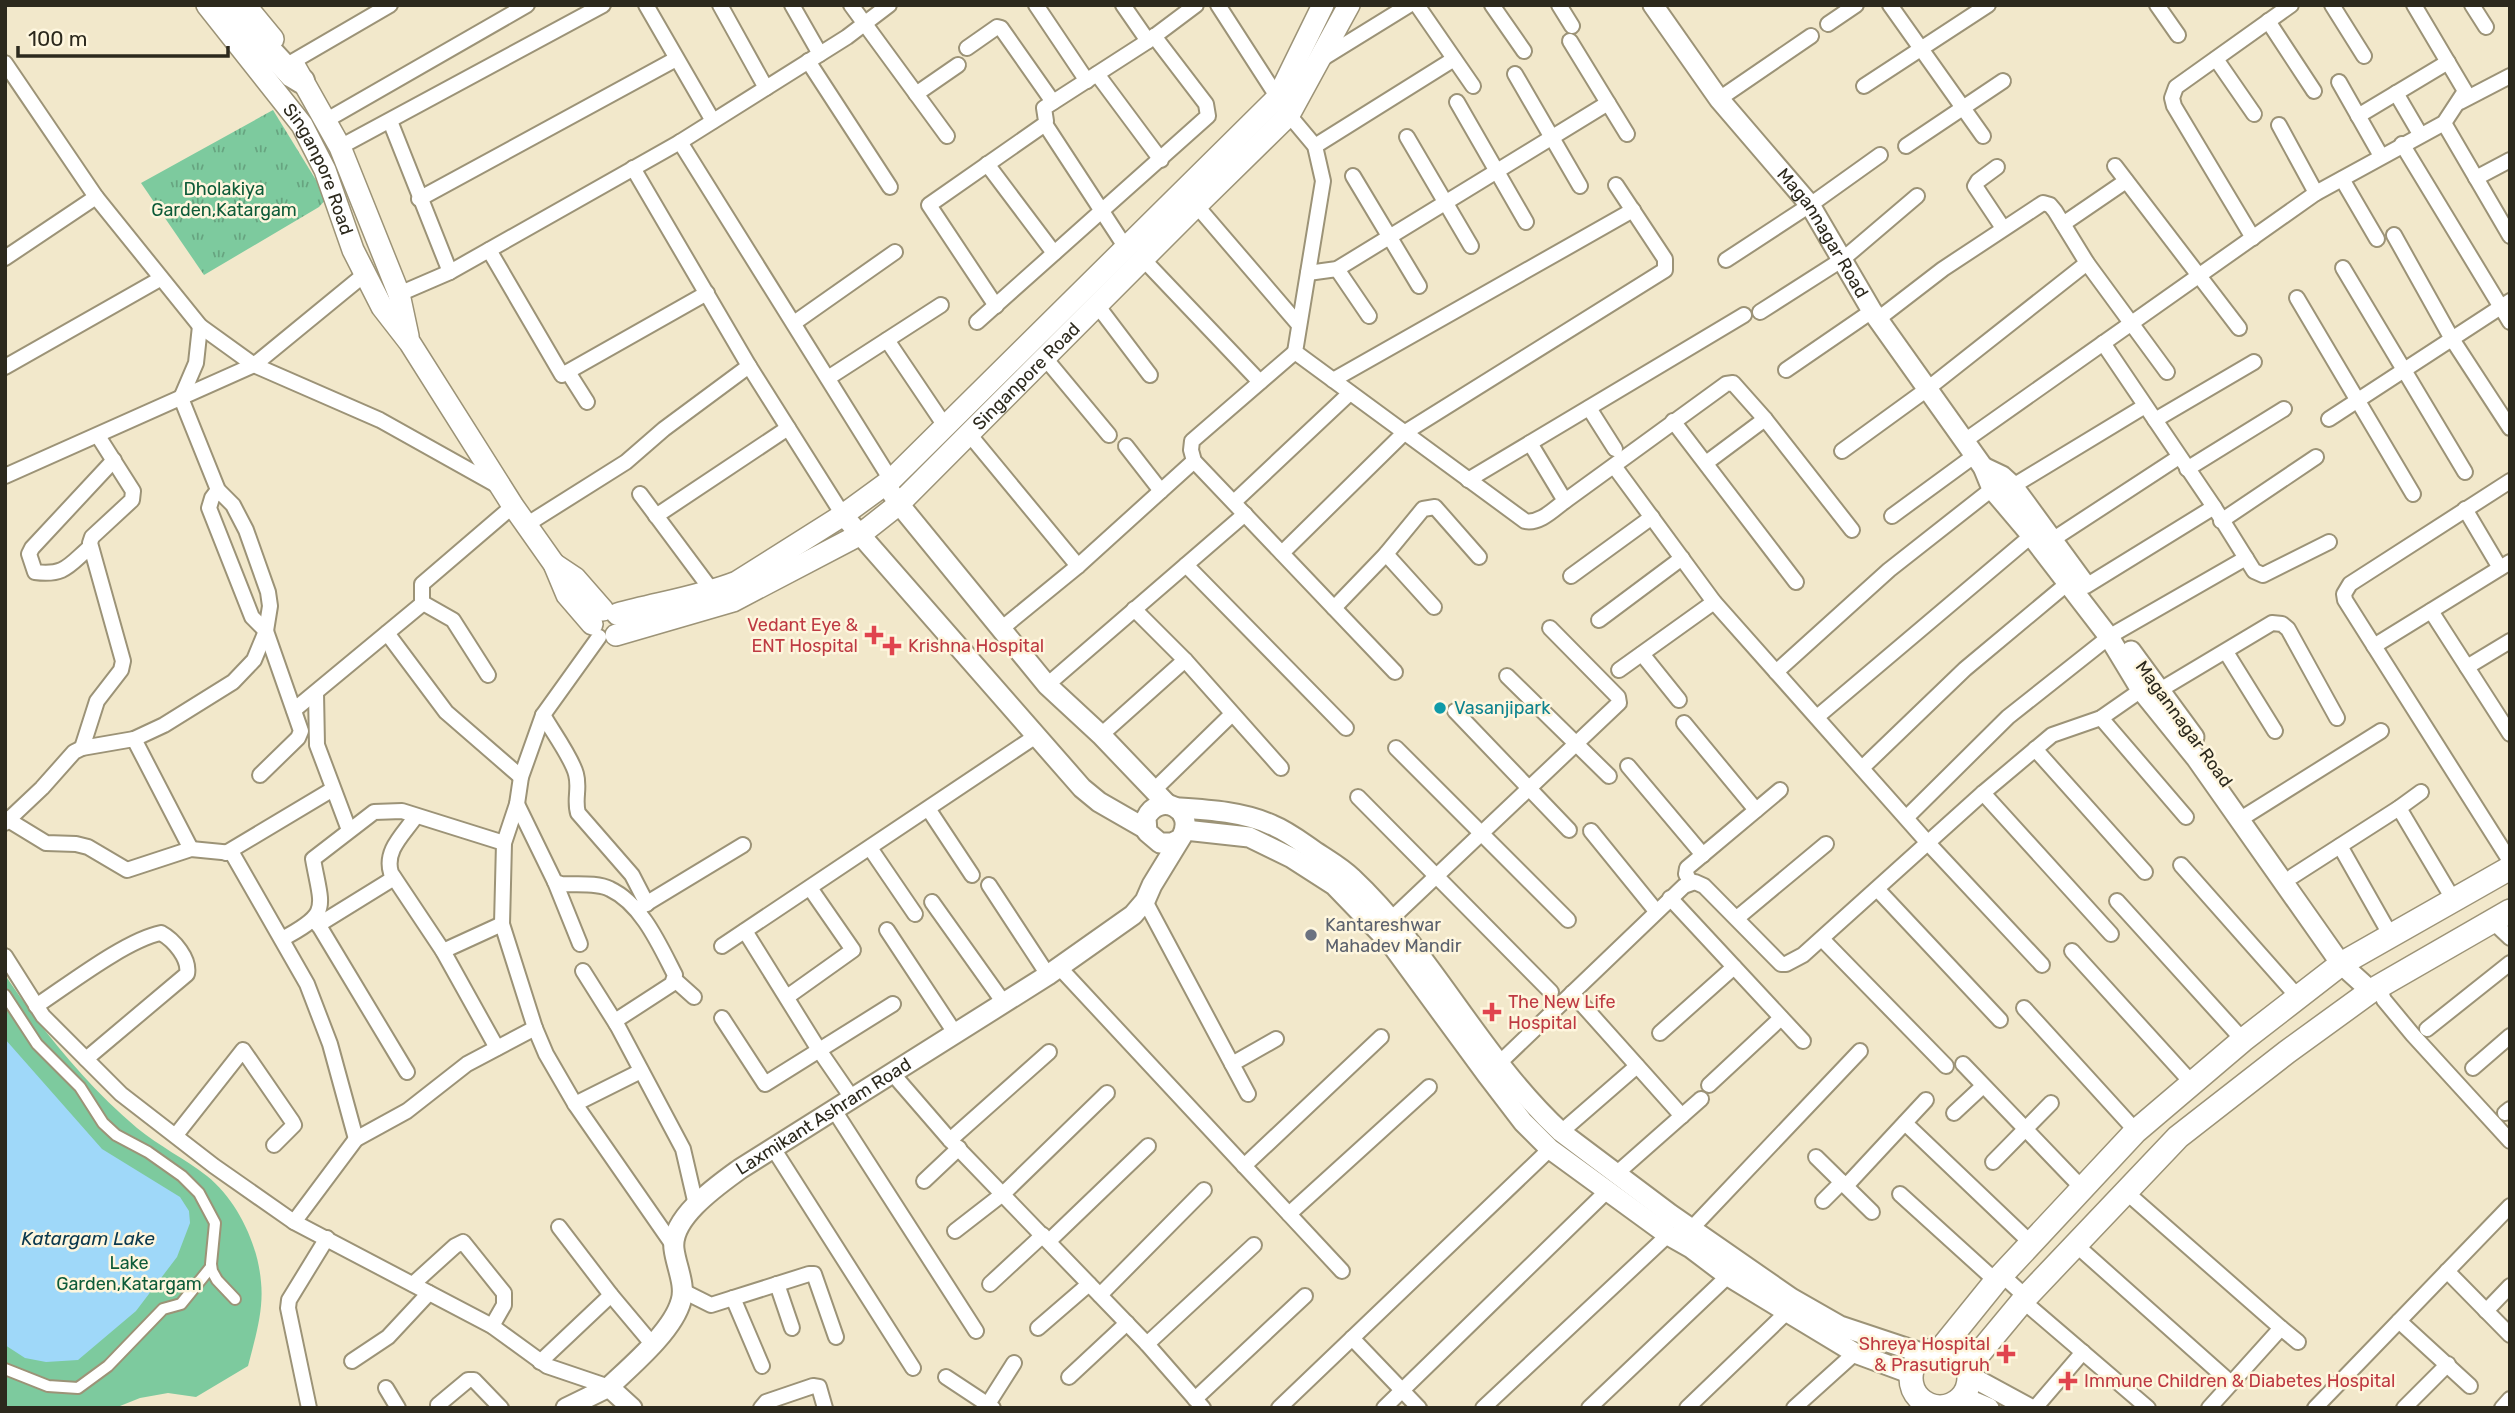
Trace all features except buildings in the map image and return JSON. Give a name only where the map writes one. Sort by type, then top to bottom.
[{"type":"highway","points":[[227,5],[289,66]]},
{"type":"main road","name":"Singanpore Road","points":[[207,5],[289,105],[302,125],[325,170],[353,250],[382,307],[410,342],[526,525],[554,564],[575,578],[606,624]]},
{"type":"main road","name":"Singanpore Road","points":[[245,5],[289,66],[340,147],[398,294],[410,342]]},
{"type":"main road","name":"Singanpore Road","points":[[606,624],[676,598],[713,592],[737,582],[888,482],[944,426],[1134,253],[1284,106],[1323,5]]},
{"type":"main road","name":"Singanpore Road","points":[[606,624],[733,601],[861,534],[899,505],[1097,305],[1134,253],[1196,205],[1284,106],[1319,61],[1349,5]]},
{"type":"main road","points":[[2501,916],[2287,1052],[2178,1138],[2025,1299],[1962,1390],[1945,1407],[1932,1406],[1909,1391],[1916,1363],[1933,1351],[2136,1131],[2297,996],[2346,962],[2510,868]]},
{"type":"main road","points":[[1933,1351],[1952,1351],[1961,1357],[1962,1390]]},
{"type":"street","points":[[289,66],[390,5]]},
{"type":"street","points":[[325,121],[527,5]]},
{"type":"street","points":[[340,147],[603,5]]},
{"type":"street","points":[[646,5],[713,121]]},
{"type":"street","points":[[720,5],[766,88]]},
{"type":"street","points":[[792,5],[814,58],[890,187]]},
{"type":"street","points":[[851,5],[947,136]]},
{"type":"street","points":[[398,294],[450,272],[680,142],[814,58],[864,25],[888,5]]},
{"type":"street","points":[[1036,5],[1161,160]]},
{"type":"street","points":[[977,322],[1205,121],[1208,111],[1123,5]]},
{"type":"street","points":[[1196,5],[1042,110],[1046,118],[1045,124],[1101,211],[1134,253],[1260,382]]},
{"type":"street","points":[[1218,5],[1284,106],[1315,146],[1323,181],[1295,352],[1192,441],[1191,450],[1194,461],[1395,672]]},
{"type":"street","points":[[1319,61],[1409,5]]},
{"type":"street","points":[[1417,5],[1473,86]]},
{"type":"street","points":[[1492,5],[1524,51]]},
{"type":"street","points":[[1559,5],[1572,26]]},
{"type":"street","name":"Magannagar Road","points":[[1653,5],[1719,99],[1810,205],[1875,315],[1973,455],[1992,489],[2031,536],[2077,584]]},
{"type":"street","points":[[1828,24],[1856,5]]},
{"type":"street","points":[[1890,5],[1983,136]]},
{"type":"street","points":[[1864,86],[1988,5]]},
{"type":"street","points":[[2157,5],[2178,35]]},
{"type":"street","points":[[2253,238],[2174,106],[2172,98],[2176,87],[2291,5]]},
{"type":"street","points":[[2332,5],[2364,56]]},
{"type":"street","points":[[1892,516],[1973,455],[2104,343],[2316,193],[2444,122],[2465,91],[2414,5]]},
{"type":"street","points":[[2472,5],[2486,27]]},
{"type":"street","points":[[2268,21],[2315,91]]},
{"type":"street","points":[[967,48],[998,27],[1001,28],[1053,102]]},
{"type":"street","points":[[1719,99],[1811,37]]},
{"type":"street","points":[[1570,41],[1627,134]]},
{"type":"street","points":[[419,199],[676,59]]},
{"type":"street","points":[[1315,146],[1454,59]]},
{"type":"street","points":[[2216,59],[2253,114]]},
{"type":"street","points":[[2358,116],[2448,62]]},
{"type":"street","points":[[5,63],[96,197],[200,326],[254,365],[380,419],[508,497],[422,584],[423,603]]},
{"type":"street","points":[[916,94],[958,65]]},
{"type":"street","points":[[1515,74],[1580,186]]},
{"type":"street","points":[[2456,104],[2510,76]]},
{"type":"street","points":[[1906,146],[2003,81]]},
{"type":"street","points":[[2339,82],[2381,156]]},
{"type":"street","points":[[2396,93],[2420,134]]},
{"type":"street","points":[[1457,102],[1526,222]]},
{"type":"street","points":[[1308,272],[1337,269],[1608,103]]},
{"type":"street","points":[[390,121],[450,272]]},
{"type":"street","points":[[2444,122],[2510,236]]},
{"type":"street","points":[[996,306],[929,205],[1045,124]]},
{"type":"street","points":[[2279,125],[2316,193]]},
{"type":"street","points":[[1407,137],[1471,246]]},
{"type":"street","points":[[680,142],[828,378],[899,505],[1047,685],[1185,818],[1167,836],[1149,893],[1248,1094]]},
{"type":"street","points":[[2402,145],[2505,304],[2510,322]]},
{"type":"street","points":[[1726,260],[1880,155]]},
{"type":"street","points":[[2476,178],[2510,160]]},
{"type":"street","points":[[987,164],[1054,253]]},
{"type":"street","points":[[2115,166],[2239,328]]},
{"type":"street","points":[[1997,167],[1975,186],[2003,228]]},
{"type":"street","points":[[633,168],[749,366],[843,514],[1091,796],[1167,836],[1249,837],[1293,858],[1334,885],[1391,944],[1493,1069],[1668,1235],[1691,1248],[1728,1276],[1855,1353],[1909,1391]]},
{"type":"street","points":[[1353,176],[1419,286]]},
{"type":"street","points":[[2342,179],[2377,239]]},
{"type":"street","points":[[2063,223],[2126,181]]},
{"type":"street","points":[[1282,553],[1404,433],[1665,270],[1665,259],[1616,185]]},
{"type":"street","points":[[1760,312],[1843,259],[1917,196]]},
{"type":"street","points":[[5,258],[96,197]]},
{"type":"street","points":[[1786,370],[1875,315],[2043,203],[2050,205],[2087,263],[2167,372]]},
{"type":"street","points":[[1196,205],[1299,325]]},
{"type":"street","points":[[1333,380],[1633,211]]},
{"type":"street","points":[[2394,236],[2452,339],[2510,428]]},
{"type":"street","points":[[489,250],[561,374],[706,293]]},
{"type":"street","points":[[794,323],[895,252]]},
{"type":"street","points":[[1842,451],[1926,390],[2087,263]]},
{"type":"street","points":[[2343,268],[2465,472]]},
{"type":"street","points":[[1337,269],[1369,316]]},
{"type":"street","points":[[5,477],[254,365],[365,274]]},
{"type":"street","points":[[5,367],[160,279]]},
{"type":"street","points":[[2298,298],[2413,494]]},
{"type":"street","points":[[2329,419],[2505,304]]},
{"type":"street","points":[[828,378],[941,305]]},
{"type":"street","points":[[1097,305],[1150,376]]},
{"type":"street","points":[[1468,480],[1744,315]]},
{"type":"street","points":[[200,326],[197,363],[181,398],[218,490],[240,515],[268,592],[270,606],[266,631],[254,660],[233,682],[164,725],[134,739],[82,747],[6,820],[46,843],[88,847],[127,870],[191,849],[232,853],[307,984],[330,1044],[356,1139]]},
{"type":"street","points":[[887,340],[944,426]]},
{"type":"street","points":[[2104,343],[2254,571],[2263,575],[2329,542]]},
{"type":"street","points":[[1295,352],[1525,521],[1534,522],[1673,421],[1726,384],[1733,383],[1765,419],[1852,530]]},
{"type":"street","points":[[1045,358],[1109,435]]},
{"type":"street","points":[[2155,420],[2254,362]]},
{"type":"street","points":[[526,525],[626,462],[664,429],[749,366]]},
{"type":"street","points":[[568,372],[587,402]]},
{"type":"street","points":[[1234,502],[1350,393]]},
{"type":"street","points":[[2013,486],[2145,406]]},
{"type":"street","points":[[1589,408],[1615,449]]},
{"type":"street","points":[[2052,540],[2183,463],[2284,409]]},
{"type":"street","points":[[1706,463],[1765,419]]},
{"type":"street","points":[[1673,421],[1796,582]]},
{"type":"street","points":[[656,516],[788,428]]},
{"type":"street","points":[[969,434],[1078,566]]},
{"type":"street","points":[[82,747],[97,701],[121,670],[123,661],[90,547],[92,537],[133,496],[131,485],[98,436]]},
{"type":"street","points":[[1530,443],[1565,501]]},
{"type":"street","points":[[1126,446],[1161,491]]},
{"type":"street","name":"Magannagar Road","points":[[1973,455],[2013,486],[2052,540],[2077,584],[2152,687],[2196,758],[2293,876],[2346,962]]},
{"type":"street","points":[[2221,521],[2316,457]]},
{"type":"street","points":[[90,547],[66,568],[51,575],[36,572],[29,554],[114,460]]},
{"type":"street","points":[[1001,629],[1078,566],[1194,461]]},
{"type":"street","points":[[1614,466],[1714,602],[1928,843],[2042,965]]},
{"type":"street","points":[[2510,481],[2350,584],[2344,594],[2345,600],[2510,861]]},
{"type":"street","points":[[1776,672],[1889,570],[1992,489]]},
{"type":"street","points":[[218,490],[209,508],[252,617],[266,631],[300,735],[260,775]]},
{"type":"street","points":[[640,494],[713,592]]},
{"type":"street","points":[[1334,608],[1386,554],[1423,509],[1429,506],[1435,507],[1479,556]]},
{"type":"street","points":[[1862,768],[1965,669],[2077,584],[2214,507]]},
{"type":"street","points":[[2374,646],[2505,565],[2465,509]]},
{"type":"street","points":[[1047,685],[1245,514]]},
{"type":"street","points":[[1571,576],[1652,517]]},
{"type":"street","points":[[1816,717],[2031,536]]},
{"type":"street","points":[[1386,554],[1434,607]]},
{"type":"street","points":[[1599,620],[1682,558]]},
{"type":"street","points":[[1907,817],[2008,717],[2113,635],[2246,558]]},
{"type":"street","points":[[1186,565],[1346,729]]},
{"type":"street","points":[[1619,670],[1714,602]]},
{"type":"street","points":[[294,710],[423,603]]},
{"type":"street","points":[[423,603],[453,620],[488,675]]},
{"type":"street","points":[[1134,609],[1185,660],[1231,715],[1281,768]]},
{"type":"street","points":[[2431,611],[2467,667],[2505,718],[2510,734]]},
{"type":"street","points":[[1493,1069],[1684,886],[1691,883],[1704,886],[1780,964],[1786,964],[1803,955],[1822,939],[1983,793],[2052,736],[2101,718],[2152,687],[2226,652],[2272,623],[2282,624],[2288,629],[2337,718]]},
{"type":"street","points":[[566,1408],[609,1387],[653,1345],[676,1314],[683,1291],[673,1245],[575,1104],[546,1054],[502,924],[504,843],[517,804],[521,776],[543,715],[606,624]]},
{"type":"street","points":[[1391,919],[1619,703],[1618,697],[1550,628]]},
{"type":"street","points":[[387,633],[446,712],[521,776]]},
{"type":"street","points":[[2467,667],[2510,641]]},
{"type":"street","points":[[2226,652],[2275,731]]},
{"type":"street","points":[[1642,654],[1679,700]]},
{"type":"street","points":[[1101,735],[1185,660]]},
{"type":"street","points":[[1507,676],[1609,775]]},
{"type":"street","points":[[316,693],[317,745],[349,830]]},
{"type":"street","points":[[1455,711],[1569,830]]},
{"type":"street","points":[[543,715],[576,773],[578,786],[575,804],[578,813],[632,875],[642,907],[675,979],[694,997]]},
{"type":"street","points":[[1167,836],[1146,821],[1150,810],[1166,801],[1231,715]]},
{"type":"street","points":[[2101,718],[2186,817]]},
{"type":"street","points":[[1684,723],[1756,810]]},
{"type":"street","points":[[2244,817],[2381,731]]},
{"type":"street","points":[[722,946],[1036,736]]},
{"type":"street","points":[[134,739],[191,849]]},
{"type":"street","points":[[1396,748],[1568,920]]},
{"type":"street","points":[[2035,749],[2145,872]]},
{"type":"street","points":[[1628,766],[1703,855]]},
{"type":"street","points":[[1691,883],[1686,871],[1780,790]]},
{"type":"street","points":[[226,853],[328,792]]},
{"type":"street","points":[[2293,876],[2421,792]]},
{"type":"street","points":[[1983,793],[2111,934]]},
{"type":"street","points":[[1358,797],[1551,992]]},
{"type":"street","points":[[1166,801],[1227,812],[1270,824],[1285,831],[1350,876],[1423,958],[1523,1122],[1550,1149],[1692,1228],[1791,1298],[1840,1326],[1933,1351]]},
{"type":"street","points":[[517,804],[555,882],[580,944]]},
{"type":"street","points":[[2399,808],[2453,899]]},
{"type":"street","points":[[929,810],[972,875]]},
{"type":"street","points":[[407,1072],[317,922],[320,908],[313,859],[374,812],[402,811],[504,843]]},
{"type":"street","points":[[416,816],[390,853],[388,862],[394,878],[443,951],[497,1048]]},
{"type":"street","name":"Magannagar Road","points":[[2244,817],[2346,962]]},
{"type":"street","points":[[1591,831],[1656,911]]},
{"type":"street","points":[[1737,918],[1826,844]]},
{"type":"street","points":[[642,907],[743,845]]},
{"type":"street","points":[[2340,846],[2391,936]]},
{"type":"street","points":[[870,848],[915,914]]},
{"type":"street","points":[[2181,865],[2297,996]]},
{"type":"street","points":[[282,939],[394,878]]},
{"type":"street","points":[[555,882],[608,888],[642,907]]},
{"type":"street","points":[[989,886],[1054,971],[1342,1271]]},
{"type":"street","points":[[787,997],[853,950],[810,888]]},
{"type":"street","points":[[1878,890],[2000,1020]]},
{"type":"street","name":"Laxmikant Ashram Road","points":[[673,1245],[678,1229],[696,1205],[740,1169],[1054,971],[1133,915],[1149,893]]},
{"type":"street","points":[[1670,898],[1803,1041]]},
{"type":"street","points":[[2117,901],[2243,1040]]},
{"type":"street","points":[[932,902],[1004,1003]]},
{"type":"street","points":[[2501,916],[2510,938]]},
{"type":"street","points":[[443,951],[502,924]]},
{"type":"street","points":[[887,930],[956,1033]]},
{"type":"street","points":[[745,931],[852,1098]]},
{"type":"street","points":[[36,1006],[125,948],[151,935],[161,933],[175,945],[186,961],[187,974],[86,1059]]},
{"type":"street","points":[[1822,939],[1946,1066]]},
{"type":"street","points":[[2072,951],[2192,1083]]},
{"type":"street","points":[[5,956],[43,1016],[121,1094],[214,1166],[294,1223],[492,1326],[547,1366],[609,1387],[632,1408]]},
{"type":"street","points":[[2346,962],[2378,993],[2510,1141]]},
{"type":"street","points":[[2427,1029],[2510,963]]},
{"type":"street","points":[[1660,1033],[1734,967]]},
{"type":"street","points":[[583,971],[617,1025],[683,1149],[696,1205]]},
{"type":"street","points":[[617,1025],[618,1019],[672,984],[675,979]]},
{"type":"street","points":[[1572,993],[1682,1116]]},
{"type":"street","points":[[5,995],[37,1044],[80,1087],[103,1123],[116,1135],[148,1152],[182,1176],[199,1193],[215,1223],[211,1267],[217,1280],[235,1299]]},
{"type":"street","points":[[722,1018],[765,1084],[893,1004]]},
{"type":"street","points":[[2024,1008],[2136,1131]]},
{"type":"street","points":[[1709,1085],[1781,1018]]},
{"type":"street","points":[[294,1223],[356,1139],[407,1111],[467,1064],[535,1028]]},
{"type":"street","points":[[2473,1069],[2510,1036]]},
{"type":"street","points":[[1244,1166],[1381,1037]]},
{"type":"street","points":[[1232,1064],[1276,1039]]},
{"type":"street","points":[[176,1135],[243,1050],[294,1125],[274,1145]]},
{"type":"street","points":[[1692,1228],[1860,1051]]},
{"type":"street","points":[[924,1181],[955,1144],[1049,1052]]},
{"type":"street","points":[[1962,1064],[2082,1188]]},
{"type":"street","points":[[1561,1132],[1637,1066]]},
{"type":"street","points":[[575,1104],[641,1071]]},
{"type":"street","points":[[892,1073],[955,1144],[1147,1344],[1199,1403],[1305,1296]]},
{"type":"street","points":[[1954,1113],[1983,1086]]},
{"type":"street","points":[[1289,1214],[1429,1087]]},
{"type":"street","points":[[955,1231],[1004,1193],[1107,1093]]},
{"type":"street","points":[[1384,1408],[1611,1182],[1701,1099]]},
{"type":"street","points":[[1823,1201],[1844,1184],[1926,1100]]},
{"type":"street","points":[[1993,1162],[2051,1102]]},
{"type":"street","points":[[834,1110],[976,1331]]},
{"type":"street","points":[[1905,1123],[2032,1244]]},
{"type":"street","points":[[990,1284],[1046,1238],[1148,1146]]},
{"type":"street","points":[[774,1148],[913,1368]]},
{"type":"street","points":[[1279,1408],[1550,1149]]},
{"type":"street","points":[[1816,1157],[1872,1212]]},
{"type":"street","points":[[1100,1295],[1204,1190]]},
{"type":"street","points":[[2126,1192],[2298,1342]]},
{"type":"street","points":[[1900,1194],[2025,1299],[2139,1405]]},
{"type":"street","points":[[2321,1406],[2510,1206]]},
{"type":"street","points":[[559,1227],[611,1296],[653,1345]]},
{"type":"street","points":[[1483,1408],[1668,1235]]},
{"type":"street","points":[[309,1408],[288,1308],[289,1300],[327,1238]]},
{"type":"street","points":[[413,1284],[463,1242],[503,1293],[505,1305],[492,1326]]},
{"type":"street","points":[[1147,1344],[1254,1245]]},
{"type":"street","points":[[2076,1245],[2231,1382]]},
{"type":"street","points":[[5,1369],[48,1385],[78,1388],[108,1366],[163,1309],[181,1304],[211,1267]]},
{"type":"street","points":[[2447,1271],[2510,1335]]},
{"type":"street","points":[[683,1291],[711,1306],[814,1274],[836,1337]]},
{"type":"street","points":[[1588,1408],[1728,1276]]},
{"type":"street","points":[[778,1284],[792,1328]]},
{"type":"street","points":[[1038,1328],[1089,1284]]},
{"type":"street","points":[[2486,1311],[2510,1286]]},
{"type":"street","points":[[352,1362],[388,1337],[429,1293]]},
{"type":"street","points":[[540,1362],[611,1296]]},
{"type":"street","points":[[733,1298],[762,1366]]},
{"type":"street","points":[[1687,1408],[1787,1312]]},
{"type":"street","points":[[2399,1321],[2470,1386]]},
{"type":"street","points":[[1069,1377],[1127,1323]]},
{"type":"street","points":[[2209,1408],[2281,1328]]},
{"type":"street","points":[[1352,1338],[1419,1408]]},
{"type":"street","points":[[2035,1408],[2083,1352]]},
{"type":"street","points":[[1797,1407],[1855,1353]]},
{"type":"street","points":[[946,1377],[990,1406],[1014,1363]]},
{"type":"street","points":[[2404,1408],[2448,1364]]},
{"type":"street","points":[[438,1405],[468,1380],[474,1380],[501,1408]]},
{"type":"street","points":[[761,1408],[766,1402],[813,1387],[819,1387],[825,1408]]},
{"type":"street","points":[[386,1388],[398,1408]]},
{"type":"street","points":[[1962,1390],[1989,1408]]},
{"type":"street","points":[[1962,1390],[2029,1408]]},
{"type":"green space","name":"Dholakiya Garden,Katargam","points":[[273,110],[327,198],[319,207],[204,275],[141,183]]},
{"type":"green space","name":"Lake Garden,Katargam","points":[[5,975],[82,1075],[145,1135],[218,1186],[228,1197],[251,1238],[262,1293],[248,1366],[196,1397],[168,1393],[140,1398],[115,1408],[5,1408]]},
{"type":"water","name":"Katargam Lake","points":[[5,1039],[102,1149],[180,1197],[189,1211],[190,1223],[177,1257],[136,1311],[78,1360],[46,1362],[25,1358],[5,1345]]},
{"type":"place","name":"Vedant Eye & ENT Hospital","points":[[874,635]]},
{"type":"place","name":"Krishna Hospital","points":[[892,646]]},
{"type":"place","name":"Vasanjipark","points":[[1440,708]]},
{"type":"place","name":"Kantareshwar Mahadev Mandir","points":[[1311,935]]},
{"type":"place","name":"The New Life Hospital","points":[[1492,1012]]},
{"type":"place","name":"Shreya Hospital & Prasutigruh","points":[[2006,1354]]},
{"type":"place","name":"Immune Children & Diabetes Hospital","points":[[2068,1381]]}]
